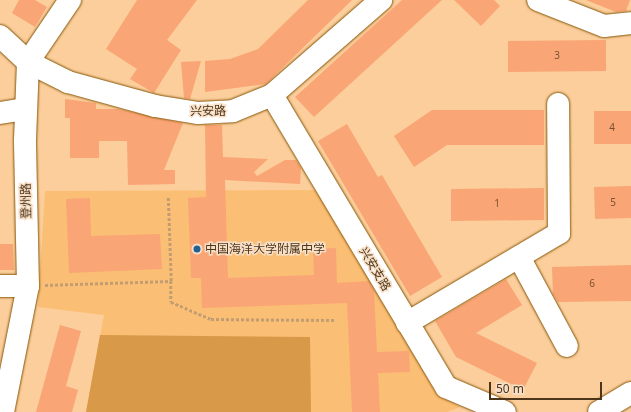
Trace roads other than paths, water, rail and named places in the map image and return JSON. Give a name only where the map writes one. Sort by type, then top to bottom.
[{"type":"street","points":[[28,62],[70,0]]},
{"type":"street","name":"兴安路","points":[[0,36],[28,62],[68,82],[155,106],[198,113],[233,111],[272,95],[381,0]]},
{"type":"street","points":[[538,0],[604,26],[631,23]]},
{"type":"street","name":"登州路","points":[[3,412],[28,286],[26,109],[28,62]]},
{"type":"street","name":"兴安支路","points":[[272,95],[446,387],[505,412]]},
{"type":"street","points":[[408,323],[559,233],[558,104]]},
{"type":"street","points":[[0,113],[26,109]]},
{"type":"street","points":[[519,257],[567,346]]},
{"type":"street","points":[[0,286],[28,286]]},
{"type":"street","points":[[604,411],[631,393]]},
{"type":"place","name":"中国海洋大学附属中学","points":[[197,249]]}]
